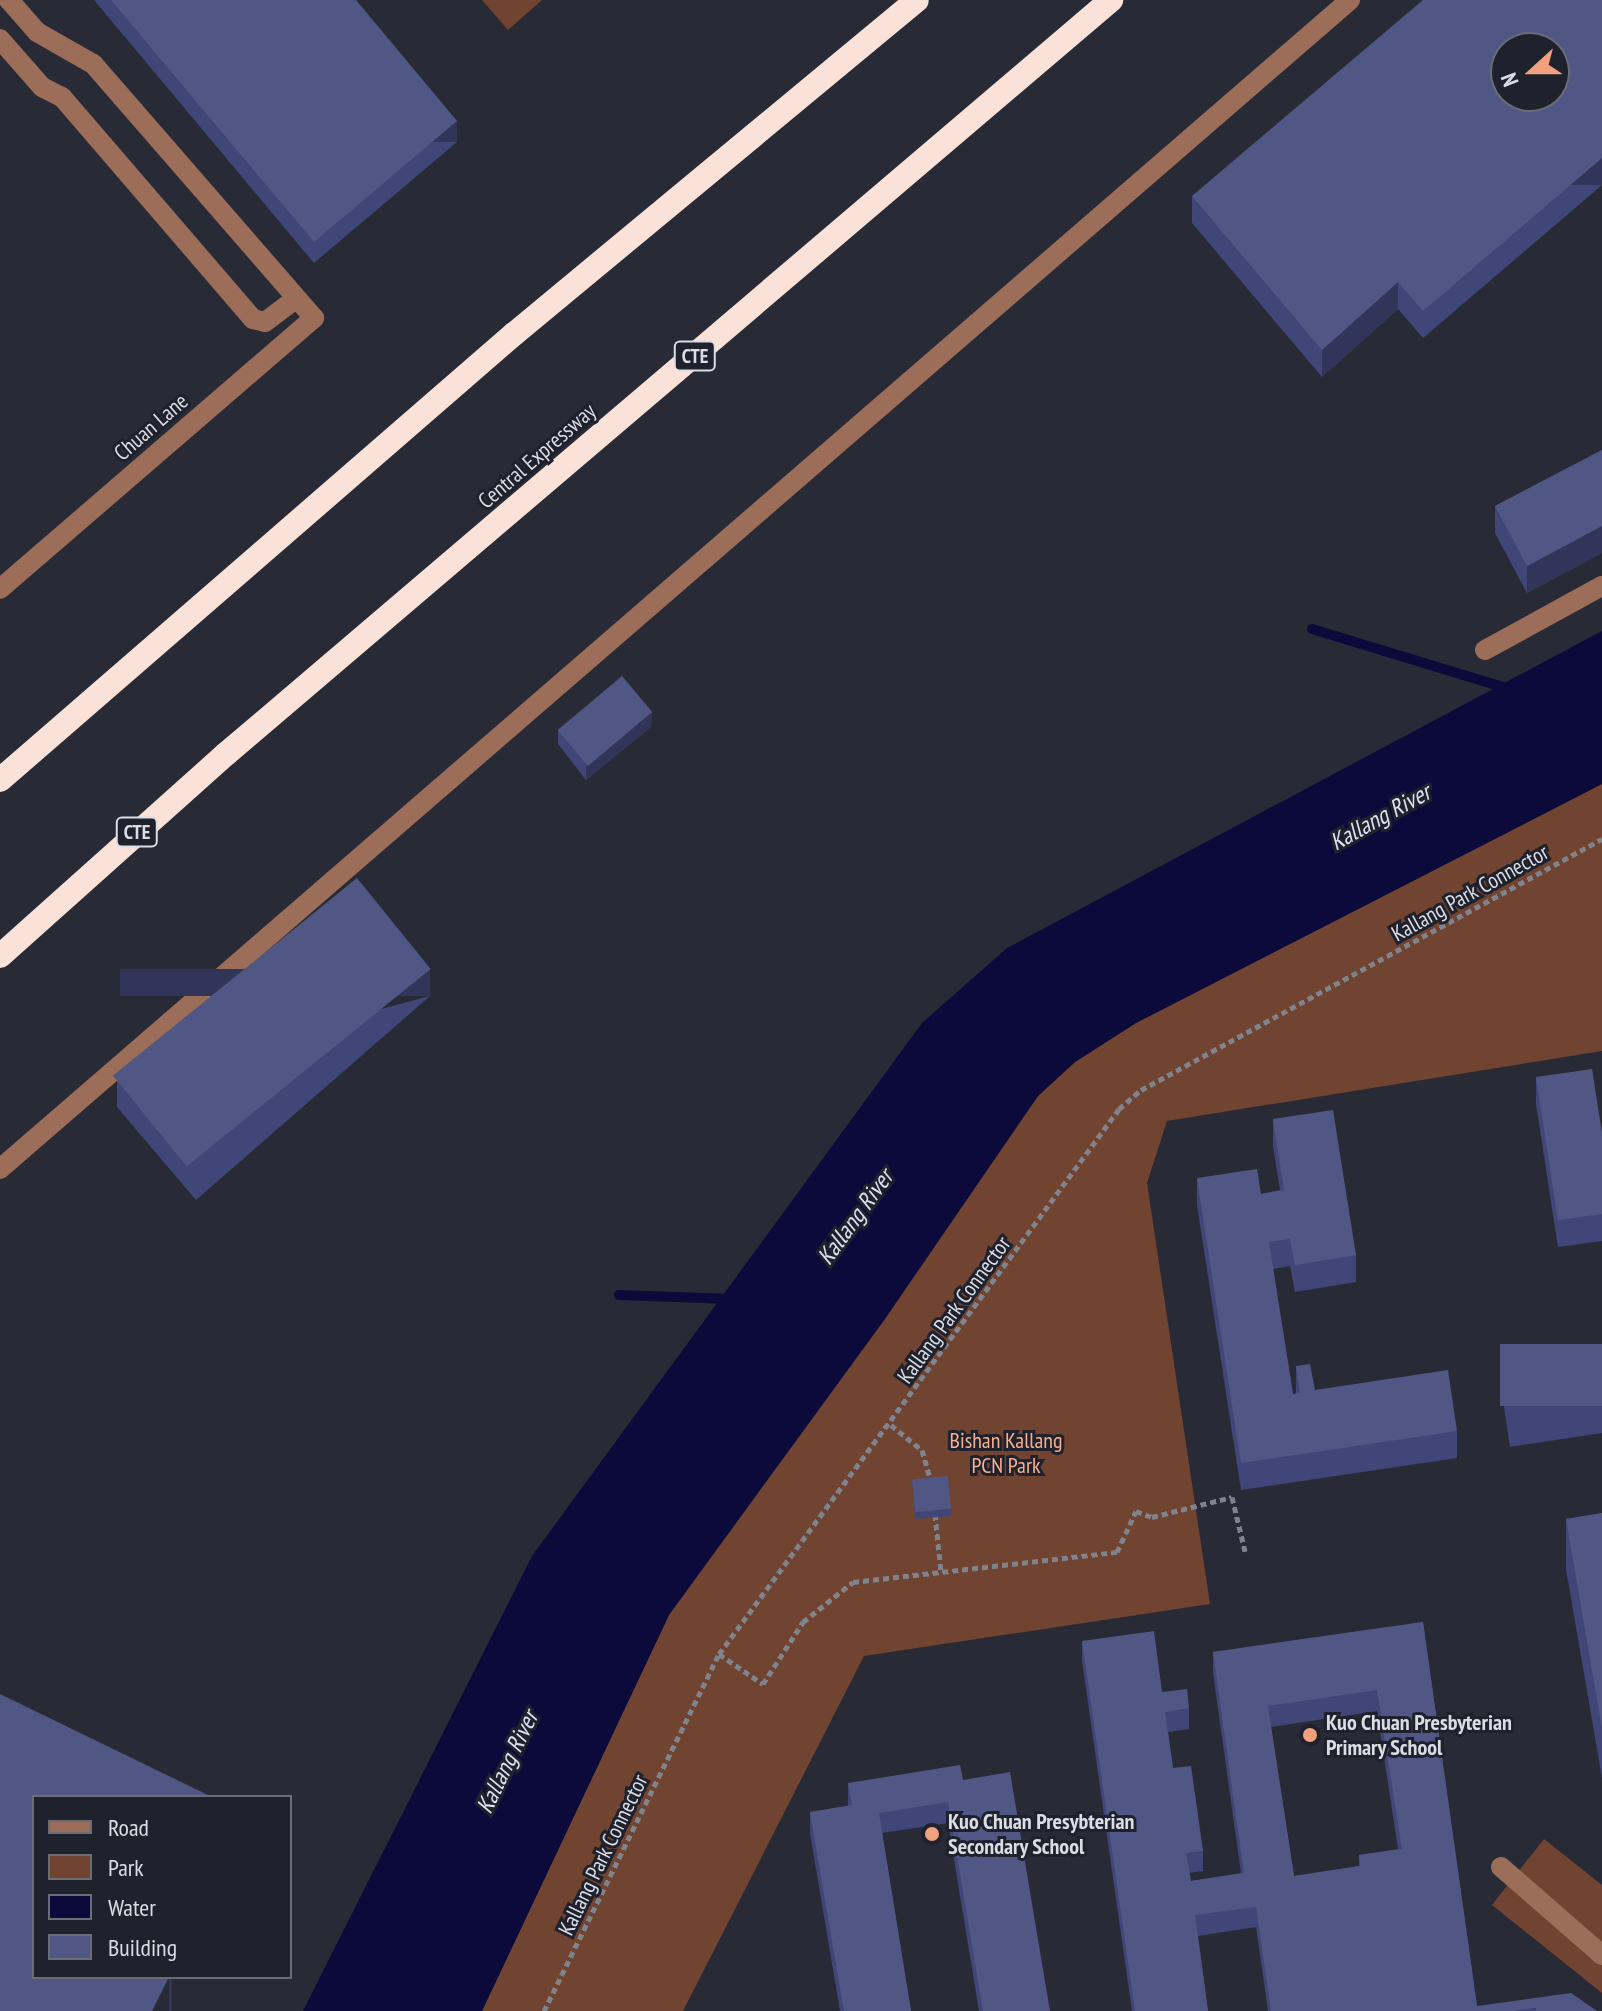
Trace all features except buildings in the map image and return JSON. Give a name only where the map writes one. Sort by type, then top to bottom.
[{"type":"highway","points":[[0,780],[514,334],[917,0]]},
{"type":"highway","name":"Central Expressway","points":[[0,956],[226,754],[1111,0]]},
{"type":"lane","name":"Chuan Lane","points":[[0,589],[314,318],[93,64],[37,32],[9,0]]},
{"type":"lane","points":[[0,1169],[1350,0]]},
{"type":"lane","points":[[0,39],[42,87],[62,97],[253,319],[265,322],[296,299]]},
{"type":"lane","points":[[1485,650],[1602,586]]},
{"type":"lane","points":[[1501,1867],[1602,1955]]},
{"type":"path","name":"Kallang Park Connector","points":[[544,2011],[719,1654],[891,1425],[1119,1109],[1141,1090],[1602,839]]},
{"type":"path","points":[[891,1425],[922,1450],[930,1467],[941,1572]]},
{"type":"path","points":[[719,1654],[763,1684],[803,1622],[853,1582],[1117,1552],[1136,1511],[1152,1517],[1232,1497],[1245,1551]]},
{"type":"green space","points":[[482,0],[542,0],[508,30]]},
{"type":"green space","name":"Bishan Kallang PCN Park","points":[[1602,784],[1602,1051],[1167,1121],[1147,1183],[1210,1604],[864,1656],[683,2011],[482,2011],[669,1615],[1038,1096],[1075,1062],[1136,1023]]},
{"type":"green space","points":[[1544,1839],[1602,1885],[1602,1993],[1492,1905]]},
{"type":"water","name":"Kallang River","points":[[1602,631],[1602,784],[1136,1023],[1075,1062],[1038,1096],[885,1319],[669,1615],[482,2011],[303,2011],[532,1556],[922,1023],[1007,948]]},
{"type":"waterway","points":[[1312,629],[1509,689]]},
{"type":"waterway","points":[[619,1295],[732,1299]]},
{"type":"place","name":"Kuo Chuan Presbyterian Primary School","points":[[1310,1735]]},
{"type":"place","name":"Kuo Chuan Presybterian Secondary School","points":[[932,1834]]}]
